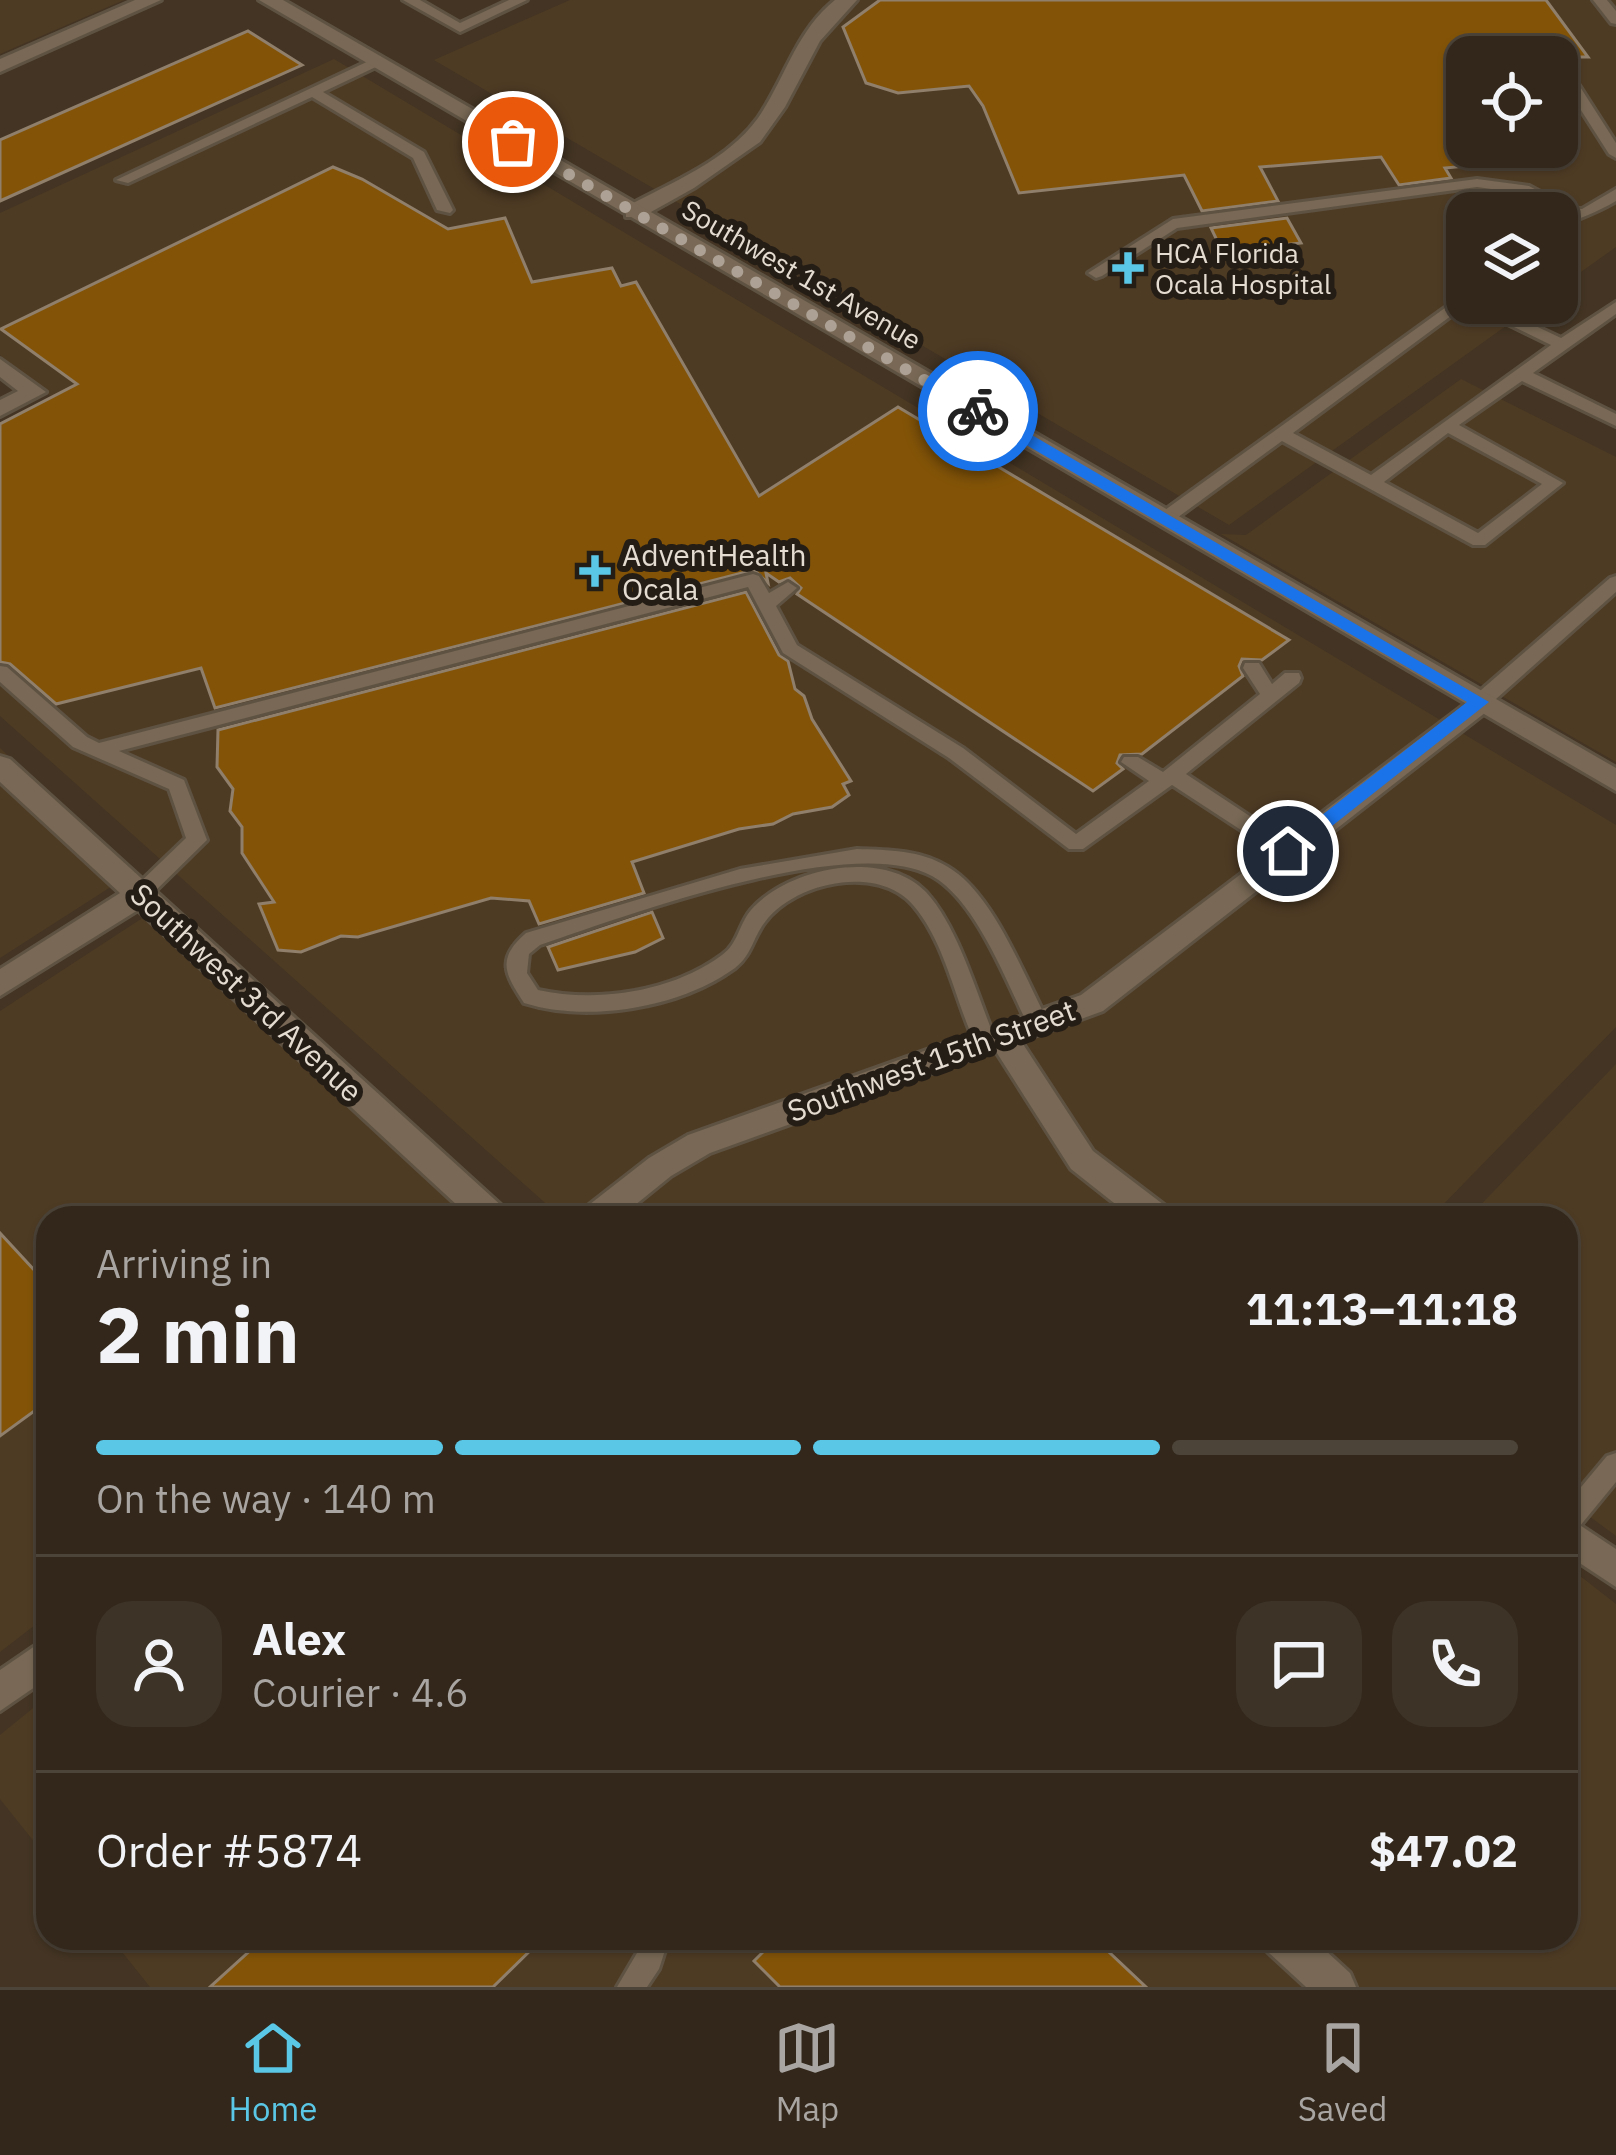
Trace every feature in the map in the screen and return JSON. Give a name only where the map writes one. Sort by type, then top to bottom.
[{"type":"street","points":[[0,66],[151,0]]},
{"type":"street","name":"Southwest 1st Avenue","points":[[268,0],[1616,781]]},
{"type":"street","points":[[634,212],[744,146],[763,126],[826,14],[847,0]]},
{"type":"street","points":[[0,366],[34,392],[0,409]]},
{"type":"street","name":"Southwest 15th Street","points":[[611,1206],[659,1167],[699,1144],[1092,1003],[1480,702]]},
{"type":"street","name":"Southwest 3rd Avenue","points":[[0,766],[480,1206]]},
{"type":"street","points":[[1,982],[140,894]]},
{"type":"street","points":[[993,1038],[1082,1160],[1141,1206]]},
{"type":"street","points":[[1578,1538],[1616,1570]]},
{"type":"street","points":[[0,1693],[36,1664]]},
{"type":"street","points":[[1295,1950],[1336,1987]]},
{"type":"lane","points":[[410,0],[460,28],[520,0]]},
{"type":"lane","points":[[1600,0],[1616,20]]},
{"type":"lane","points":[[122,180],[375,62]]},
{"type":"lane","points":[[312,92],[419,155],[445,210]]},
{"type":"lane","points":[[1578,95],[1616,154]]},
{"type":"lane","points":[[1096,274],[1173,224],[1477,183],[1528,192]]},
{"type":"lane","points":[[1578,216],[1616,194]]},
{"type":"lane","points":[[1372,483],[1616,307]]},
{"type":"lane","points":[[1164,519],[1446,316]]},
{"type":"lane","points":[[1519,324],[1563,345]]},
{"type":"lane","points":[[1521,374],[1616,421]]},
{"type":"lane","points":[[1282,434],[1479,542],[1554,483],[1447,426]]},
{"type":"lane","points":[[98,750],[753,580],[790,649],[956,753],[1076,844],[1168,778],[1292,678]]},
{"type":"lane","points":[[1480,702],[1616,582]]},
{"type":"lane","points":[[766,604],[788,588]]},
{"type":"lane","points":[[1252,668],[1270,695]]},
{"type":"lane","points":[[0,672],[80,742],[177,785],[197,840],[140,894]]},
{"type":"lane","points":[[1131,762],[1168,778],[1288,851]]},
{"type":"lane","points":[[993,1038],[920,899],[894,876],[862,872],[787,896],[759,913],[746,948],[719,968],[621,1003],[590,1008],[531,997],[516,974],[519,951],[533,939],[697,884],[858,856],[904,859],[936,867],[963,890],[1038,1023]]},
{"type":"lane","points":[[1578,1513],[1616,1464]]},
{"type":"lane","points":[[631,1987],[652,1950]]},
{"type":"shaded area","points":[[0,0],[124,0],[0,54]]},
{"type":"shaded area","name":"HCA Florida Ocala Hospital","points":[[570,0],[1616,0],[1616,247],[1578,274],[1578,192],[1446,192],[1446,324],[1509,324],[1229,525],[434,60]]},
{"type":"shaded area","name":"AdventHealth Ocala","points":[[334,59],[1616,825],[1616,1027],[1442,1206],[549,1206],[0,716],[0,426],[53,398],[0,355],[0,213]]},
{"type":"shaded area","points":[[1461,379],[1616,457],[1616,762],[1221,534],[1246,535]]},
{"type":"shaded area","points":[[0,748],[134,872],[0,958]]},
{"type":"shaded area","points":[[167,902],[495,1206],[36,1206],[36,1624],[0,1652],[0,1011]]},
{"type":"shaded area","points":[[1616,1064],[1616,1536],[1578,1508],[1578,1206],[1480,1206]]},
{"type":"shaded area","points":[[1578,1574],[1616,1604],[1616,1987],[150,1987],[121,1950],[1578,1950]]},
{"type":"shaded area","points":[[36,1706],[36,1844],[0,1799],[0,1735]]},
{"type":"building","name":"HCA Florida Ocala Hospital","points":[[880,0],[1546,0],[1573,36],[1446,36],[1445,168],[1451,178],[1399,185],[1381,157],[1260,167],[1278,201],[1202,211],[1184,175],[1019,193],[983,106],[969,86],[898,93],[866,83],[843,27]]},
{"type":"building","points":[[248,31],[302,65],[0,201],[0,140]]},
{"type":"building","name":"AdventHealth Ocala","points":[[333,167],[448,229],[505,218],[532,282],[612,268],[621,286],[636,282],[759,496],[898,407],[1289,640],[1262,660],[1242,659],[1243,676],[1142,754],[1120,755],[1117,763],[1123,769],[1093,791],[797,594],[801,588],[790,578],[779,582],[766,573],[768,583],[754,570],[215,708],[201,668],[56,704],[10,664],[0,662],[0,424],[77,384],[1,329]]},
{"type":"building","points":[[1287,218],[1301,243],[1222,251],[1211,228]]},
{"type":"building","points":[[746,592],[779,655],[788,661],[795,689],[804,696],[812,719],[851,781],[843,784],[849,795],[832,807],[632,862],[644,893],[539,924],[529,901],[491,898],[358,937],[341,936],[301,952],[278,950],[259,904],[274,902],[242,853],[242,827],[230,811],[233,789],[217,767],[218,730]]},
{"type":"building","points":[[652,912],[663,938],[635,952],[558,970],[548,947]]},
{"type":"building","points":[[0,1233],[36,1272],[36,1410],[0,1436]]},
{"type":"building","points":[[251,1950],[531,1950],[493,1987],[210,1987]]},
{"type":"building","points":[[765,1950],[1107,1950],[1146,1987],[780,1987],[754,1961]]},
{"type":"way so far","points":[[513,142],[978,411]]},
{"type":"place","name":"HCA Florida Ocala Hospital","points":[[1128,268]]},
{"type":"place","name":"AdventHealth Ocala","points":[[595,571]]},
{"type":"route","points":[[978,411],[1480,702],[1288,851]]}]
